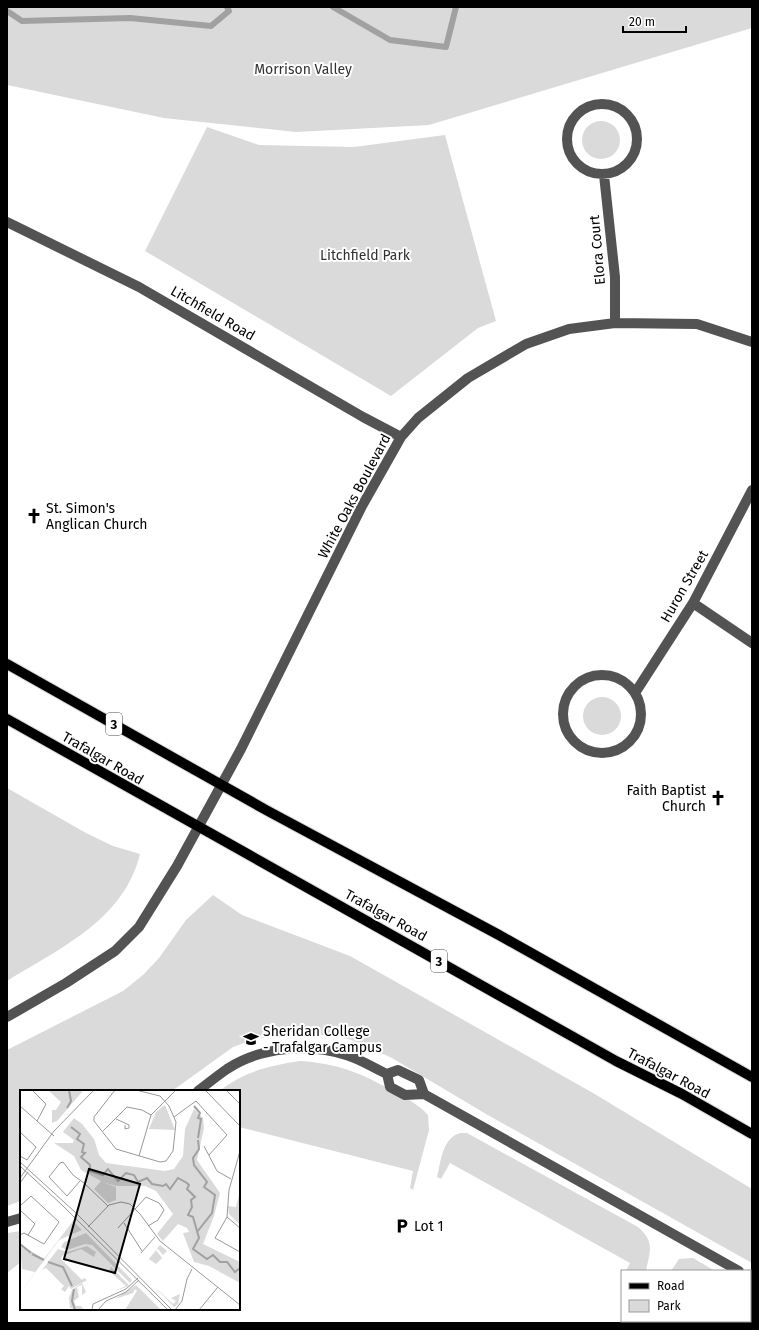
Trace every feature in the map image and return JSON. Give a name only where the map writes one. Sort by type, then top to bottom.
[{"type":"main road","name":"3","points":[[7,664],[370,868],[498,935],[752,1077]]},
{"type":"main road","name":"Trafalgar Road","points":[[7,720],[616,1061],[682,1094],[752,1134]]},
{"type":"street","points":[[603,104],[615,106],[626,112],[634,122],[638,133],[638,145],[634,156],[626,166],[616,173],[604,175],[593,174],[578,165],[568,151],[568,128],[573,118],[582,110],[592,105],[603,104]]},
{"type":"street","name":"Elora Court","points":[[604,175],[615,277],[615,323]]},
{"type":"street","name":"Litchfield Road","points":[[7,222],[139,287],[363,417],[401,437]]},
{"type":"street","name":"White Oaks Boulevard","points":[[7,1016],[66,983],[115,951],[139,927],[177,866],[222,784],[362,506],[401,437],[418,418],[468,378],[526,344],[569,329],[615,323],[697,324],[752,342]]},
{"type":"street","name":"Huron Street","points":[[635,693],[693,604],[752,490]]},
{"type":"street","points":[[693,604],[752,643]]},
{"type":"street","points":[[602,675],[614,677],[626,683],[635,693],[640,704],[641,717],[638,729],[632,740],[622,748],[610,752],[597,753],[580,745],[567,731],[564,719],[564,706],[569,694],[578,684],[589,678],[602,675]]},
{"type":"street","points":[[199,1090],[228,1068],[249,1059],[288,1048],[328,1051],[346,1055],[387,1074],[398,1070],[419,1080],[424,1094]]},
{"type":"street","points":[[387,1074],[390,1087],[404,1095],[424,1094],[737,1270]]},
{"type":"street","points":[[7,1222],[20,1218]]},
{"type":"green space","name":"Morrison Valley","points":[[7,7],[752,7],[752,28],[429,125],[296,132],[164,118],[7,85]]},
{"type":"green space","points":[[601,121],[611,124],[617,130],[620,140],[617,150],[611,156],[601,159],[591,156],[585,150],[582,140],[585,130],[591,124]]},
{"type":"green space","name":"Litchfield Park","points":[[207,127],[259,145],[354,147],[445,135],[496,321],[478,328],[391,396],[145,251]]},
{"type":"green space","points":[[602,697],[612,700],[618,706],[621,716],[618,726],[612,732],[602,735],[592,732],[586,726],[583,716],[586,706],[592,700]]},
{"type":"green space","points":[[7,788],[86,833],[113,846],[140,854],[132,877],[120,897],[105,914],[68,944],[7,981]]},
{"type":"green space","points":[[213,895],[242,915],[350,956],[593,1093],[752,1189],[752,1263],[486,1114],[392,1058],[352,1040],[335,1036],[291,1032],[255,1039],[233,1047],[173,1090],[20,1090],[20,1201],[7,1206],[7,1050],[123,991],[143,975],[159,958],[186,920]]},
{"type":"green space","points":[[300,1061],[314,1062],[348,1070],[381,1084],[407,1099],[428,1115],[429,1130],[413,1190],[410,1188],[413,1171],[240,1127],[240,1090],[220,1090],[248,1074],[267,1067]]},
{"type":"green space","points":[[460,1133],[467,1133],[638,1227],[647,1237],[650,1247],[646,1270],[626,1270],[630,1263],[450,1163],[441,1179],[437,1177],[443,1151],[449,1140]]},
{"type":"green space","points":[[20,1231],[20,1263],[7,1273],[7,1233]]},
{"type":"green space","points":[[693,1258],[713,1270],[672,1270],[679,1259]]},
{"type":"green space","points":[[752,1291],[752,1323],[718,1322],[751,1322]]},
{"type":"waterway","points":[[7,11],[22,21],[130,18],[211,26],[229,11],[227,7]]},
{"type":"waterway","points":[[333,7],[390,40],[446,47],[456,7]]},
{"type":"place","name":"St. Simon's Anglican Church","points":[[34,516]]},
{"type":"place","name":"Faith Baptist Church","points":[[718,798]]},
{"type":"place","name":"Sheridan College - Trafalgar Campus","points":[[251,1039]]},
{"type":"place","name":"Lot 1","points":[[402,1226]]}]
